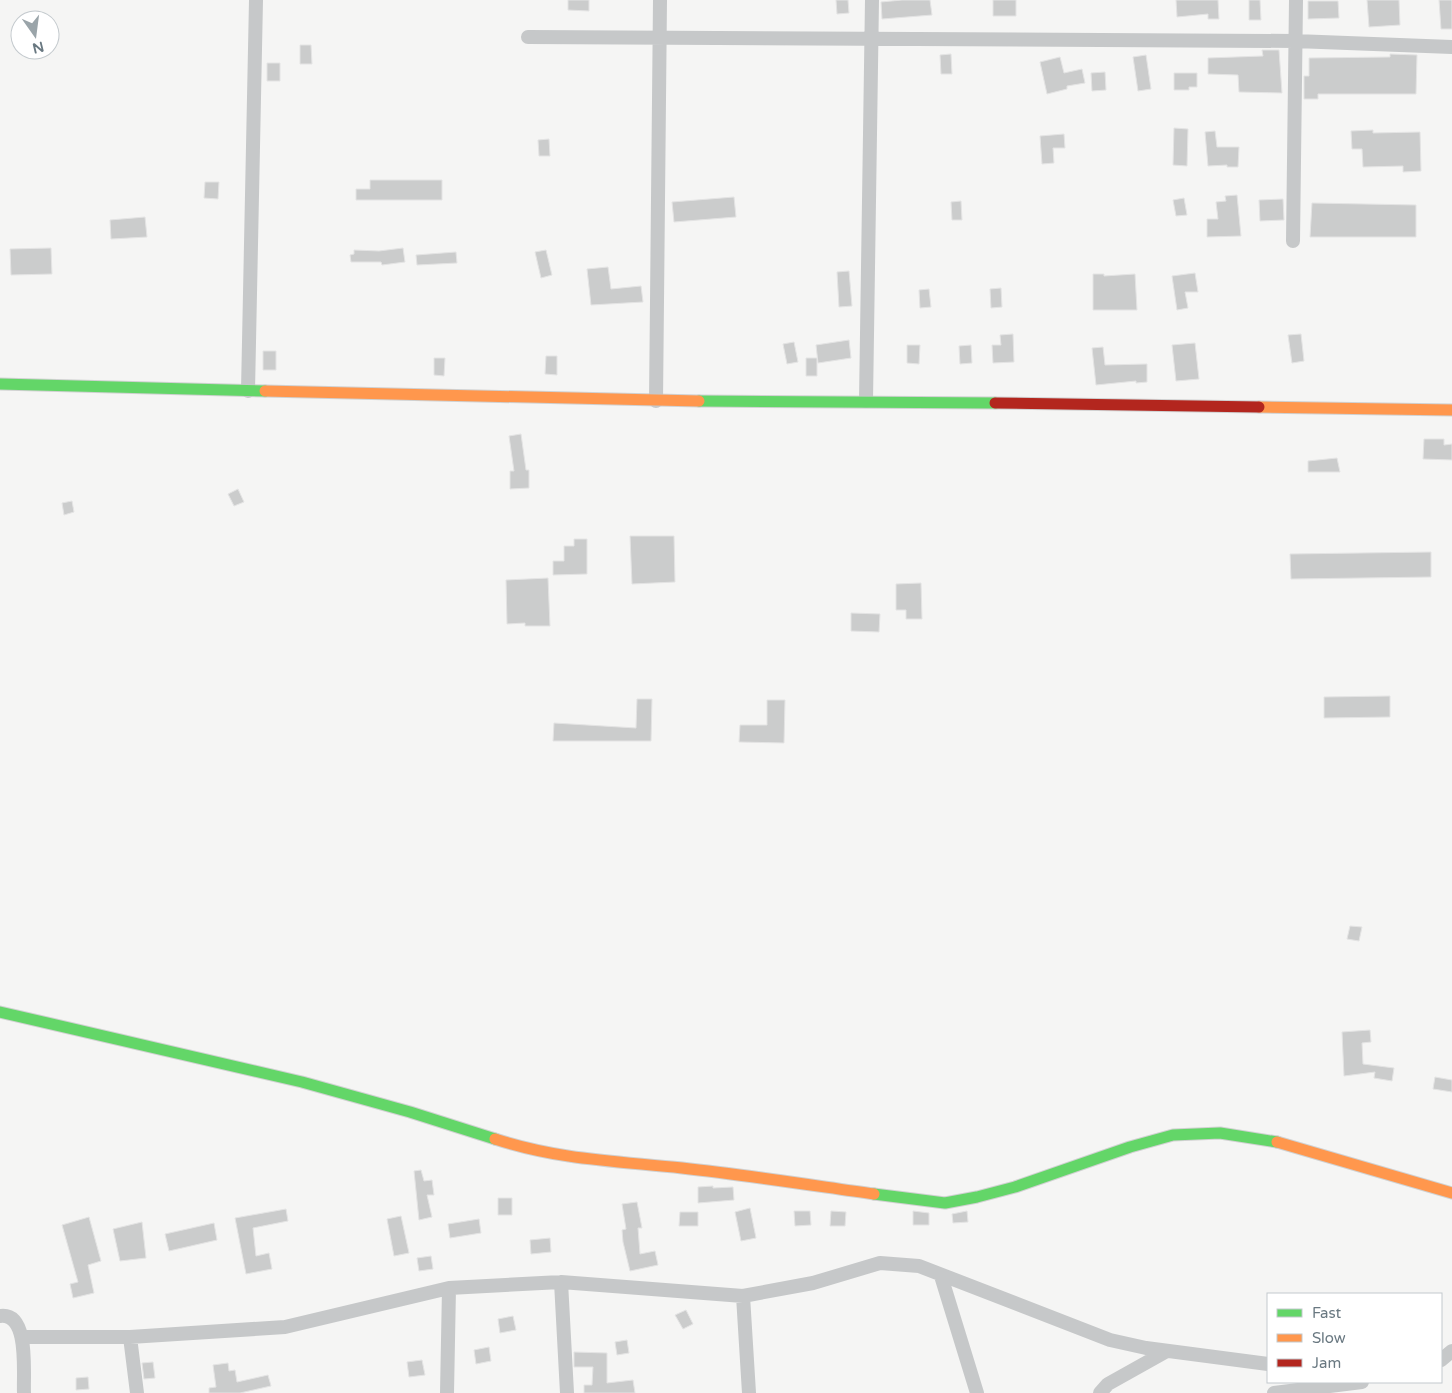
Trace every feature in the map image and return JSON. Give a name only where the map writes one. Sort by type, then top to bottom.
[{"type":"street","points":[[248,391],[256,0]]},
{"type":"street","points":[[656,401],[660,0]]},
{"type":"street","points":[[866,401],[872,0]]},
{"type":"street","points":[[1293,241],[1296,0]]},
{"type":"street","points":[[528,37],[1295,41],[1452,46]]},
{"type":"street","points":[[0,384],[656,401],[866,401],[1452,410]]},
{"type":"street","points":[[0,1012],[302,1082],[410,1112],[531,1151],[576,1159],[682,1168],[945,1203],[977,1198],[1015,1187],[1130,1147],[1173,1135],[1220,1133],[1276,1142],[1452,1194]]},
{"type":"street","points":[[22,1338],[130,1337],[285,1327],[449,1288],[561,1282],[743,1296],[813,1283],[880,1263],[919,1266],[1110,1340],[1168,1351],[1267,1364]]},
{"type":"street","points":[[941,1276],[977,1393]]},
{"type":"street","points":[[561,1282],[567,1393]]},
{"type":"street","points":[[447,1393],[449,1288]]},
{"type":"street","points":[[743,1296],[749,1393]]},
{"type":"street","points":[[0,1316],[10,1318],[17,1324],[22,1338],[24,1393]]},
{"type":"street","points":[[130,1337],[138,1393]]},
{"type":"street","points":[[1100,1393],[1108,1384],[1168,1351]]},
{"type":"street","points":[[1442,1359],[1452,1351]]},
{"type":"street","points":[[1274,1393],[1317,1390],[1356,1383]]},
{"type":"building","points":[[568,0],[589,0],[589,11],[568,10]]},
{"type":"building","points":[[836,0],[848,0],[849,13],[837,14]]},
{"type":"building","points":[[930,0],[932,15],[882,19],[881,2]]},
{"type":"building","points":[[993,0],[1016,0],[1016,16],[993,16]]},
{"type":"building","points":[[1176,0],[1218,0],[1219,19],[1208,19],[1208,14],[1177,17]]},
{"type":"building","points":[[1249,0],[1260,0],[1261,20],[1249,20]]},
{"type":"building","points":[[1367,0],[1399,0],[1400,25],[1369,27]]},
{"type":"building","points":[[1439,0],[1452,0],[1452,29],[1441,29]]},
{"type":"building","points":[[1308,1],[1338,1],[1339,18],[1308,19]]},
{"type":"building","points":[[300,45],[311,45],[312,64],[300,64]]},
{"type":"building","points":[[1262,50],[1279,50],[1282,93],[1239,92],[1238,75],[1208,74],[1208,58],[1263,56]]},
{"type":"building","points":[[951,54],[952,74],[941,74],[940,55]]},
{"type":"building","points":[[1390,54],[1417,55],[1416,94],[1318,94],[1318,99],[1304,99],[1304,76],[1309,76],[1309,58],[1390,57]]},
{"type":"building","points":[[1146,55],[1151,89],[1138,91],[1133,57]]},
{"type":"building","points":[[1060,57],[1064,73],[1082,69],[1085,83],[1067,86],[1067,89],[1047,94],[1040,62]]},
{"type":"building","points":[[267,63],[280,63],[280,81],[267,81]]},
{"type":"building","points":[[1105,72],[1106,90],[1092,91],[1091,73]]},
{"type":"building","points":[[1174,73],[1197,73],[1197,87],[1189,87],[1189,90],[1174,90]]},
{"type":"building","points":[[1174,128],[1188,129],[1187,166],[1173,165]]},
{"type":"building","points":[[1373,130],[1373,133],[1420,132],[1421,171],[1403,172],[1403,166],[1363,167],[1362,149],[1352,149],[1351,131]]},
{"type":"building","points":[[1215,131],[1217,147],[1239,147],[1238,167],[1227,167],[1227,165],[1208,166],[1205,132]]},
{"type":"building","points":[[1064,134],[1065,148],[1053,148],[1054,163],[1042,164],[1040,136]]},
{"type":"building","points":[[549,139],[550,156],[539,156],[538,140]]},
{"type":"building","points":[[370,180],[442,180],[442,200],[356,200],[356,189],[370,189]]},
{"type":"building","points":[[205,182],[219,182],[218,199],[204,198]]},
{"type":"building","points":[[1237,195],[1241,236],[1207,237],[1207,219],[1218,219],[1216,202],[1226,201],[1225,196]]},
{"type":"building","points":[[734,197],[736,217],[674,222],[672,202]]},
{"type":"building","points":[[1184,198],[1187,215],[1176,216],[1173,200]]},
{"type":"building","points":[[1283,199],[1284,220],[1260,221],[1259,200]]},
{"type":"building","points":[[961,201],[962,220],[952,220],[951,202]]},
{"type":"building","points":[[1312,203],[1416,205],[1416,237],[1310,237]]},
{"type":"building","points":[[145,217],[147,237],[111,239],[110,220]]},
{"type":"building","points":[[51,248],[52,274],[11,275],[10,249]]},
{"type":"building","points":[[403,248],[405,262],[382,265],[381,262],[351,262],[350,255],[354,254],[354,250],[379,251]]},
{"type":"building","points":[[546,250],[552,275],[541,278],[535,252]]},
{"type":"building","points":[[456,252],[457,263],[417,265],[416,255]]},
{"type":"building","points":[[608,267],[611,289],[641,286],[643,302],[591,305],[587,269]]},
{"type":"building","points":[[849,271],[852,306],[839,307],[837,272]]},
{"type":"building","points":[[1195,273],[1198,292],[1185,292],[1188,308],[1177,310],[1172,276]]},
{"type":"building","points":[[1093,274],[1104,274],[1104,276],[1135,274],[1137,310],[1093,310]]},
{"type":"building","points":[[1001,288],[1002,307],[991,308],[990,289]]},
{"type":"building","points":[[929,289],[931,307],[920,308],[919,290]]},
{"type":"building","points":[[1013,334],[1014,362],[993,363],[992,345],[1001,345],[1000,335]]},
{"type":"building","points":[[1301,334],[1304,361],[1292,363],[1288,335]]},
{"type":"building","points":[[849,340],[851,358],[818,363],[816,345]]},
{"type":"building","points":[[794,342],[798,362],[787,364],[783,344]]},
{"type":"building","points":[[1195,343],[1199,379],[1176,381],[1172,345]]},
{"type":"building","points":[[907,345],[920,345],[919,364],[907,363]]},
{"type":"building","points":[[971,345],[972,363],[960,364],[959,346]]},
{"type":"building","points":[[1103,347],[1105,365],[1147,364],[1147,382],[1136,383],[1136,381],[1096,385],[1092,348]]},
{"type":"building","points":[[263,351],[276,351],[276,370],[263,370]]},
{"type":"building","points":[[546,356],[557,356],[557,375],[545,374]]},
{"type":"building","points":[[434,358],[445,358],[444,376],[434,375]]},
{"type":"building","points":[[806,358],[817,358],[817,376],[806,376]]},
{"type":"building","points":[[521,434],[526,470],[529,470],[529,488],[510,489],[510,471],[514,471],[509,436]]},
{"type":"building","points":[[1424,439],[1444,439],[1444,445],[1452,444],[1452,460],[1423,459]]},
{"type":"building","points":[[1337,458],[1340,472],[1308,472],[1308,461]]},
{"type":"building","points":[[238,489],[244,502],[234,506],[228,494]]},
{"type":"building","points":[[72,501],[74,512],[64,515],[62,503]]},
{"type":"building","points":[[630,536],[674,536],[675,582],[632,584]]},
{"type":"building","points":[[574,539],[587,539],[587,574],[553,575],[553,561],[564,561],[564,546],[574,546]]},
{"type":"building","points":[[1431,552],[1431,577],[1291,579],[1290,554]]},
{"type":"building","points":[[548,578],[550,626],[525,626],[525,623],[507,624],[506,580]]},
{"type":"building","points":[[921,583],[922,619],[906,619],[906,610],[896,610],[896,584]]},
{"type":"building","points":[[851,613],[880,614],[879,632],[851,631]]},
{"type":"building","points":[[1390,696],[1390,717],[1324,718],[1324,697]]},
{"type":"building","points":[[637,699],[652,699],[651,741],[553,741],[554,723],[636,728]]},
{"type":"building","points":[[767,700],[785,700],[784,743],[739,742],[740,725],[767,725]]},
{"type":"building","points":[[1350,926],[1362,927],[1359,941],[1347,939]]},
{"type":"building","points":[[1370,1030],[1371,1042],[1362,1043],[1363,1064],[1394,1068],[1392,1081],[1374,1078],[1375,1072],[1344,1076],[1342,1032]]},
{"type":"building","points":[[1435,1077],[1452,1080],[1452,1092],[1433,1089]]},
{"type":"building","points":[[421,1170],[424,1181],[432,1180],[434,1195],[427,1195],[432,1217],[419,1220],[414,1171]]},
{"type":"building","points":[[713,1186],[713,1188],[733,1187],[734,1200],[698,1203],[698,1187]]},
{"type":"building","points":[[498,1198],[512,1198],[512,1215],[498,1215]]},
{"type":"building","points":[[637,1202],[642,1228],[638,1228],[640,1254],[655,1251],[658,1265],[630,1271],[623,1242],[622,1230],[626,1229],[622,1204]]},
{"type":"building","points":[[750,1208],[756,1238],[741,1241],[735,1212]]},
{"type":"building","points":[[286,1209],[288,1221],[253,1228],[256,1256],[269,1253],[272,1269],[246,1274],[235,1218]]},
{"type":"building","points":[[794,1211],[810,1211],[811,1225],[795,1226]]},
{"type":"building","points":[[831,1211],[846,1212],[845,1226],[830,1226]]},
{"type":"building","points":[[913,1211],[929,1213],[929,1225],[913,1225]]},
{"type":"building","points":[[967,1211],[968,1222],[953,1223],[952,1214]]},
{"type":"building","points":[[680,1212],[698,1212],[698,1226],[679,1226]]},
{"type":"building","points":[[401,1216],[409,1253],[394,1256],[387,1219]]},
{"type":"building","points":[[89,1217],[101,1261],[88,1265],[94,1293],[73,1298],[70,1284],[78,1282],[62,1225]]},
{"type":"building","points":[[479,1219],[481,1233],[450,1238],[448,1224]]},
{"type":"building","points":[[142,1222],[146,1258],[120,1261],[113,1229]]},
{"type":"building","points":[[214,1223],[217,1240],[169,1251],[165,1234]]},
{"type":"building","points":[[550,1238],[551,1252],[531,1254],[530,1240]]},
{"type":"building","points":[[431,1256],[433,1269],[419,1271],[417,1258]]},
{"type":"building","points":[[686,1310],[693,1324],[683,1329],[675,1315]]},
{"type":"building","points":[[513,1316],[516,1330],[500,1333],[498,1319]]},
{"type":"building","points":[[627,1340],[629,1353],[617,1355],[615,1342]]},
{"type":"building","points":[[489,1347],[491,1361],[476,1364],[474,1350]]},
{"type":"building","points":[[574,1352],[607,1353],[607,1383],[633,1380],[635,1393],[584,1393],[584,1385],[592,1385],[593,1367],[574,1367]]},
{"type":"building","points":[[422,1360],[425,1375],[409,1377],[407,1362]]},
{"type":"building","points":[[153,1362],[155,1378],[144,1379],[142,1363]]},
{"type":"building","points":[[228,1363],[229,1371],[235,1370],[237,1382],[268,1375],[271,1386],[240,1393],[209,1393],[209,1388],[216,1387],[213,1365]]},
{"type":"building","points":[[88,1377],[89,1389],[76,1390],[76,1378]]},
{"type":"traffic: fast","points":[[0,384],[265,391]]},
{"type":"traffic: fast","points":[[699,401],[995,403]]},
{"type":"traffic: fast","points":[[0,1012],[302,1082],[410,1112],[495,1139]]},
{"type":"traffic: fast","points":[[874,1194],[945,1203],[977,1197],[1015,1187],[1130,1147],[1173,1135],[1220,1133],[1277,1142]]},
{"type":"traffic: slow","points":[[265,391],[699,401]]},
{"type":"traffic: slow","points":[[1259,407],[1452,410]]},
{"type":"traffic: slow","points":[[495,1139],[565,1156],[706,1171],[874,1194]]},
{"type":"traffic: slow","points":[[1277,1142],[1452,1193]]},
{"type":"traffic: jam","points":[[995,403],[1259,407]]}]
